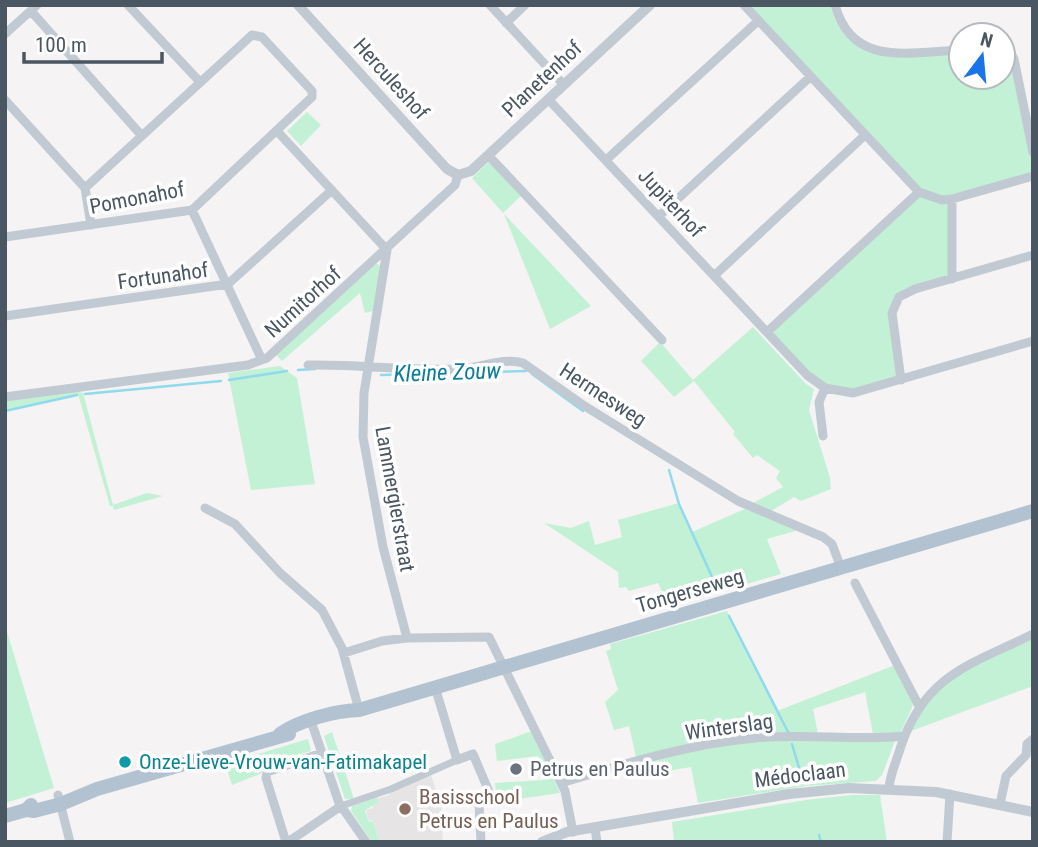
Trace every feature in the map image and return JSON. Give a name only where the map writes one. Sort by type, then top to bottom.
[{"type":"main road","name":"Tongerseweg","points":[[5,816],[26,810],[34,811],[60,800],[313,724],[349,718],[359,710],[504,666],[1033,512]]},
{"type":"street","points":[[85,188],[200,82],[128,5]]},
{"type":"street","name":"Herculeshof","points":[[298,5],[447,169],[458,174]]},
{"type":"street","points":[[490,5],[564,85]]},
{"type":"street","points":[[506,23],[525,5]]},
{"type":"street","name":"Planetenhof","points":[[458,174],[469,173],[650,5]]},
{"type":"street","points":[[744,5],[919,192],[942,200],[952,199],[1033,176]]},
{"type":"street","points":[[835,5],[845,32],[868,48],[892,53],[947,51]]},
{"type":"street","points":[[5,34],[34,8],[142,136]]},
{"type":"street","points":[[606,160],[758,21]]},
{"type":"street","name":"Pomonahof","points":[[5,237],[192,210],[312,97],[312,91],[257,34],[200,82]]},
{"type":"street","points":[[1017,74],[1033,152]]},
{"type":"street","points":[[659,216],[810,77]]},
{"type":"street","name":"Jupiterhof","points":[[548,99],[807,375],[825,388]]},
{"type":"street","points":[[5,100],[85,188],[91,225]]},
{"type":"street","points":[[277,131],[387,250]]},
{"type":"street","points":[[715,275],[865,135]]},
{"type":"street","points":[[488,155],[662,340]]},
{"type":"street","name":"Numitorhof","points":[[5,397],[248,365],[262,360],[387,250],[455,185],[458,174]]},
{"type":"street","name":"Fortunahof","points":[[5,316],[228,284],[332,190]]},
{"type":"street","points":[[767,332],[919,192]]},
{"type":"street","points":[[952,199],[952,279]]},
{"type":"street","points":[[192,210],[262,360]]},
{"type":"street","name":"Lammergierstraat","points":[[387,250],[363,411],[367,469],[407,638]]},
{"type":"street","points":[[901,380],[892,313],[894,306],[906,293],[1033,255]]},
{"type":"street","points":[[824,436],[818,402],[825,388],[853,393],[1033,341]]},
{"type":"street","name":"Hermesweg","points":[[308,365],[410,370],[474,368],[512,359],[526,365],[583,405],[738,501],[827,540],[837,553],[842,568]]},
{"type":"street","points":[[205,508],[235,524],[280,573],[317,603],[336,632],[359,710]]},
{"type":"street","points":[[855,583],[919,706]]},
{"type":"street","points":[[889,788],[905,736],[919,706],[931,691],[956,671],[1033,634]]},
{"type":"street","points":[[344,653],[382,641],[407,638],[446,639],[484,635],[490,639],[561,783],[569,804],[573,832]]},
{"type":"street","points":[[435,687],[462,758]]},
{"type":"street","points":[[313,724],[341,806],[366,842]]},
{"type":"street","name":"Winterslag","points":[[561,783],[640,761],[739,740],[787,737],[865,740],[905,736]]},
{"type":"street","points":[[999,804],[1006,776],[1026,755],[1027,744],[1033,738]]},
{"type":"street","points":[[323,753],[267,772],[266,778],[287,842],[341,806],[391,789],[474,754],[489,794]]},
{"type":"street","name":"Médoclaan","points":[[542,842],[573,832],[811,791],[889,788],[950,794],[1033,813]]},
{"type":"street","points":[[947,842],[950,794]]},
{"type":"street","points":[[60,800],[70,842]]},
{"type":"street","points":[[478,803],[481,842]]},
{"type":"street","points":[[595,828],[597,842]]},
{"type":"shaded area","name":"Basisschool Petrus en Paulus","points":[[431,775],[441,806],[443,842],[379,842],[373,820],[369,821],[366,810],[373,808],[372,804],[379,802],[378,798],[389,795],[389,792]]},
{"type":"green space","points":[[749,5],[830,5],[838,26],[850,40],[865,50],[901,57],[947,54],[947,91],[1017,91],[1017,82],[1033,158],[1033,173],[942,198],[925,193]]},
{"type":"green space","points":[[307,112],[321,125],[301,146],[287,131]]},
{"type":"green space","points":[[490,161],[521,196],[503,213],[472,178]]},
{"type":"green space","points":[[920,196],[950,203],[950,278],[894,298],[898,378],[856,390],[842,390],[818,381],[771,331]]},
{"type":"green space","points":[[504,214],[591,306],[550,329]]},
{"type":"green space","points":[[376,263],[382,267],[373,311],[365,313],[360,293],[282,361],[275,354]]},
{"type":"green space","points":[[753,327],[806,384],[814,389],[809,410],[831,489],[801,501],[794,497],[768,513],[753,503],[783,487],[776,478],[780,471],[757,455],[753,458],[694,381],[674,397],[641,361],[660,342],[693,380]]},
{"type":"green space","points":[[280,366],[297,378],[315,484],[251,490],[228,373]]},
{"type":"green space","points":[[75,391],[83,393],[113,505],[147,493],[163,496],[114,510],[113,506],[110,506],[78,394],[5,411],[5,401]]},
{"type":"green space","points":[[679,503],[692,532],[747,508],[799,530],[767,539],[781,574],[669,607],[658,583],[629,591],[626,587],[619,588],[618,572],[544,523],[571,528],[589,521],[595,545],[622,537],[618,520]]},
{"type":"green space","points":[[727,611],[777,711],[895,665],[914,703],[900,734],[873,734],[865,692],[813,709],[818,734],[706,740],[636,757],[629,726],[614,730],[605,702],[618,690],[606,651],[611,649],[610,644]]},
{"type":"green space","points":[[5,625],[54,788],[5,803]]},
{"type":"green space","points":[[1033,638],[1033,686],[911,731],[931,696],[961,673]]},
{"type":"green space","points":[[532,731],[560,793],[497,802],[495,783],[544,780],[538,756],[497,761],[495,744]]},
{"type":"green space","points":[[332,732],[354,799],[345,799],[324,736]]},
{"type":"green space","points":[[308,739],[311,751],[268,764],[260,774],[232,785],[225,764]]},
{"type":"green space","points":[[761,739],[895,741],[882,775],[876,781],[806,786],[698,803],[691,767],[642,775],[640,762]]},
{"type":"green space","points":[[852,795],[880,795],[887,842],[674,842],[672,822]]},
{"type":"green space","points":[[377,797],[379,802],[365,810],[369,822],[373,821],[379,842],[372,842],[351,811],[352,806]]},
{"type":"waterway","name":"Kleine Zouw","points":[[298,370],[315,369]]},
{"type":"waterway","name":"Kleine Zouw","points":[[229,380],[287,371]]},
{"type":"waterway","name":"Kleine Zouw","points":[[381,375],[526,371]]},
{"type":"waterway","name":"Kleine Zouw","points":[[532,374],[583,411]]},
{"type":"waterway","name":"Kleine Zouw","points":[[85,394],[221,381]]},
{"type":"waterway","name":"Kleine Zouw","points":[[5,411],[77,395]]},
{"type":"waterway","name":"Kleine Zouw","points":[[669,470],[679,504],[718,590]]},
{"type":"waterway","name":"Kleine Zouw","points":[[729,616],[788,732]]},
{"type":"waterway","name":"Kleine Zouw","points":[[792,744],[803,781]]},
{"type":"waterway","name":"Kleine Zouw","points":[[819,835],[821,842]]},
{"type":"place","name":"Onze-Lieve-Vrouw-van-Fatimakapel","points":[[125,762]]},
{"type":"place","name":"Petrus en Paulus","points":[[516,769]]},
{"type":"place","name":"Basisschool Petrus en Paulus","points":[[405,809]]}]
